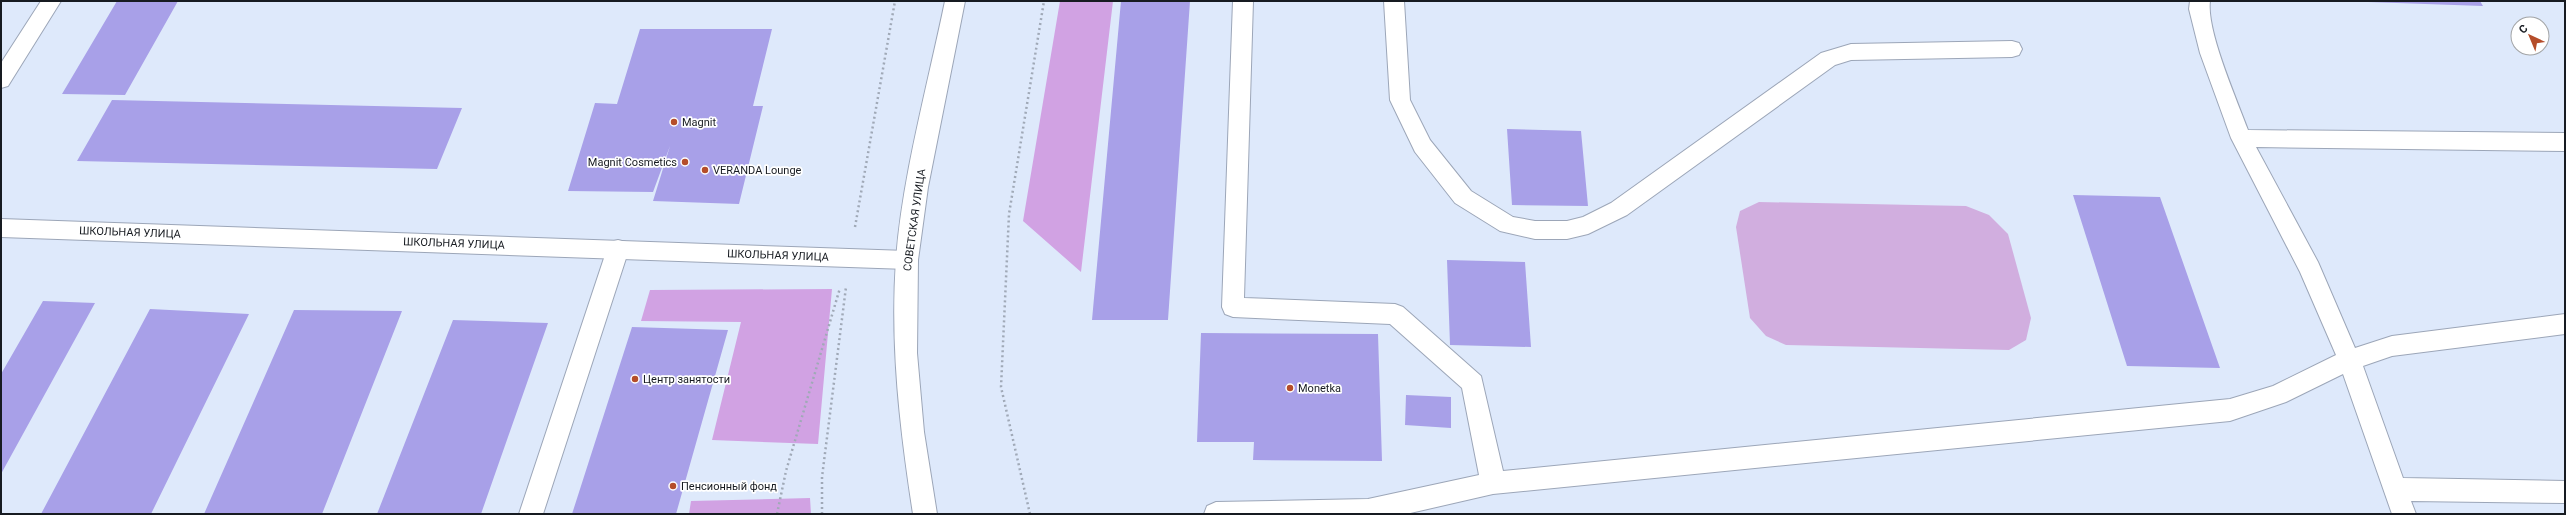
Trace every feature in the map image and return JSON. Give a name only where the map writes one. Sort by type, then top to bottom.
[{"type":"street","points":[[1,80],[51,1]]},
{"type":"street","name":"СОВЕТСКАЯ УЛИЦА","points":[[924,514],[912,432],[906,353],[906,260],[917,187],[955,1]]},
{"type":"street","points":[[1243,1],[1233,307],[1395,314],[1473,382],[1493,483]]},
{"type":"street","points":[[1394,1],[1400,100],[1422,146],[1463,197],[1508,225],[1535,230],[1567,230],[1588,225],[1619,209],[1828,59],[1850,52],[2012,49]]},
{"type":"street","points":[[2200,1],[2199,9],[2210,53],[2241,138],[2310,269],[2349,360],[2404,514]]},
{"type":"street","points":[[2241,138],[2565,142]]},
{"type":"street","name":"ШКОЛЬНАЯ УЛИЦА","points":[[1,228],[906,260]]},
{"type":"street","points":[[531,514],[618,249]]},
{"type":"street","points":[[1216,514],[1368,511],[1493,483],[2230,410],[2278,395],[2349,360],[2392,346],[2565,324]]},
{"type":"street","points":[[2396,489],[2565,492]]},
{"type":"path","points":[[1030,514],[1001,387],[1009,214],[1044,1]]},
{"type":"path","points":[[777,514],[786,471],[849,257]]},
{"type":"path","points":[[822,476],[822,514]]},
{"type":"shaded area","points":[[1060,1],[1113,1],[1081,272],[1023,221]]},
{"type":"shaded area","points":[[1759,202],[1966,206],[1989,215],[2008,234],[2031,318],[2026,340],[2009,350],[1786,345],[1766,336],[1750,318],[1736,227],[1740,211]]},
{"type":"shaded area","points":[[832,289],[818,444],[712,440],[741,322],[641,321],[650,290]]},
{"type":"shaded area","points":[[810,498],[811,514],[689,514],[691,501]]},
{"type":"building","points":[[117,1],[178,1],[125,95],[62,94]]},
{"type":"building","points":[[1121,1],[1190,1],[1168,320],[1092,320]]},
{"type":"building","points":[[2480,1],[2483,6],[2368,2]]},
{"type":"building","name":"Magnit","points":[[640,29],[772,29],[753,106],[763,106],[739,204],[653,201],[670,146],[653,192],[568,191],[595,103],[617,104]]},
{"type":"building","points":[[112,100],[462,108],[437,169],[77,161]]},
{"type":"building","points":[[1507,129],[1581,131],[1588,206],[1512,205]]},
{"type":"building","points":[[2073,195],[2160,197],[2220,368],[2127,366]]},
{"type":"building","points":[[1447,260],[1525,262],[1531,347],[1450,345]]},
{"type":"building","points":[[43,301],[95,303],[1,474],[1,374]]},
{"type":"building","points":[[150,309],[249,314],[151,514],[41,514]]},
{"type":"building","points":[[294,310],[402,311],[322,514],[204,514]]},
{"type":"building","points":[[453,320],[548,323],[481,514],[377,514]]},
{"type":"building","points":[[632,327],[728,330],[676,514],[572,514]]},
{"type":"building","name":"Monetka","points":[[1201,333],[1378,334],[1382,461],[1253,460],[1254,442],[1197,442]]},
{"type":"building","points":[[1406,395],[1451,397],[1451,428],[1405,425]]},
{"type":"place","name":"Magnit","points":[[674,122]]},
{"type":"place","name":"Magnit Cosmetics","points":[[685,162]]},
{"type":"place","name":"VERANDA Lounge","points":[[705,170]]},
{"type":"place","name":"Центр занятости","points":[[635,379]]},
{"type":"place","name":"Monetka","points":[[1290,388]]},
{"type":"place","name":"Пенсионный фонд","points":[[673,486]]}]
